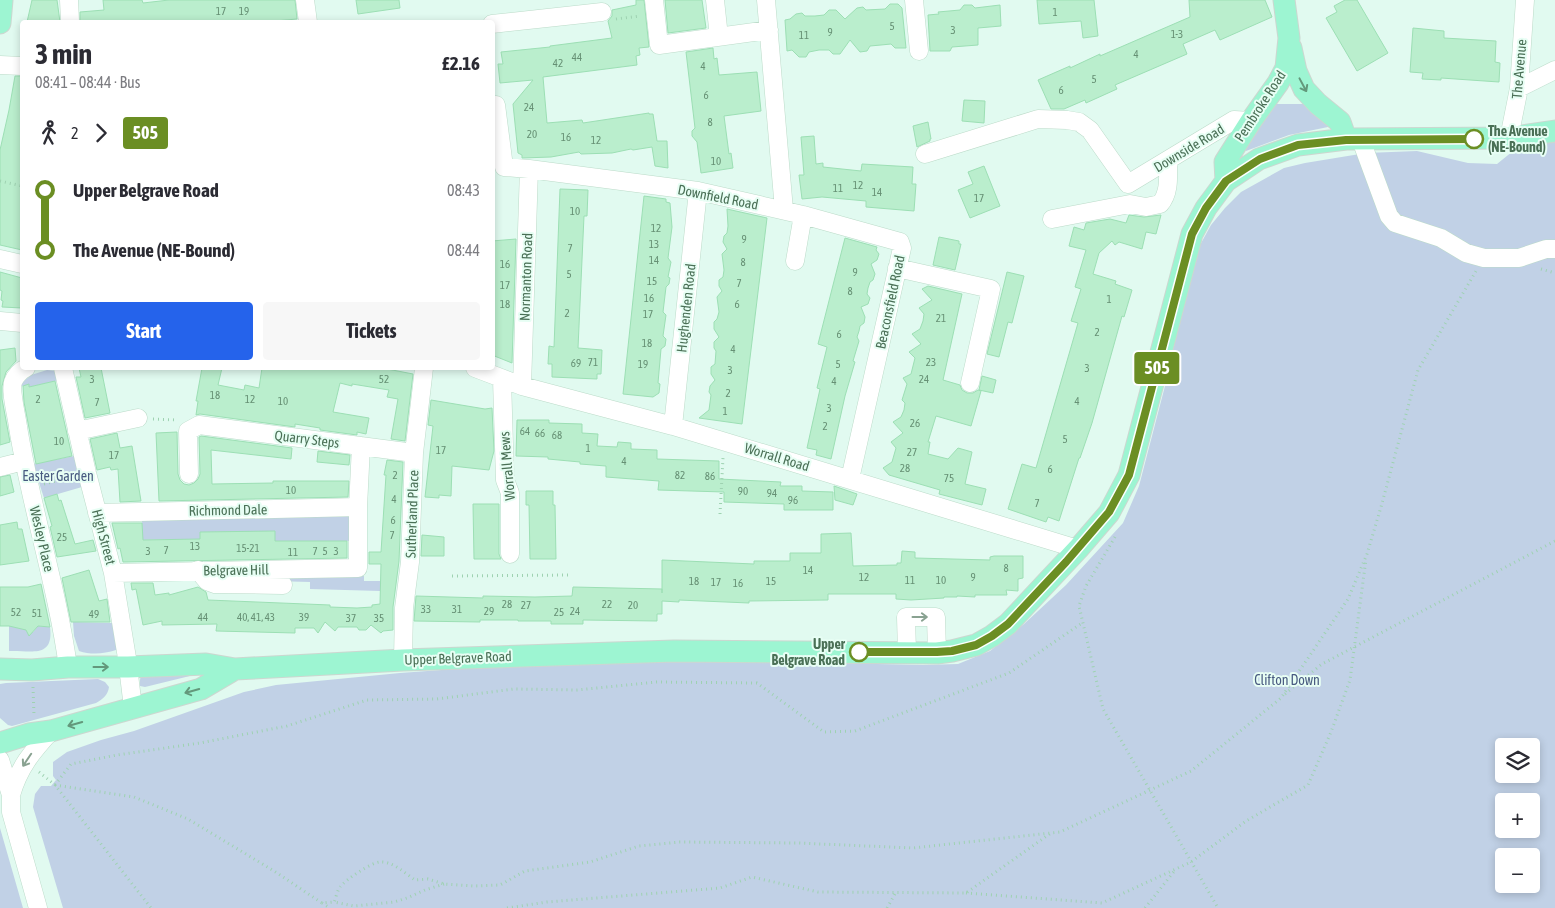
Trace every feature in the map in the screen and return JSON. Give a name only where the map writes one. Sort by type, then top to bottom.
[{"type":"main road","points":[[0,23],[2,0]]},
{"type":"main road","name":"Pembroke Road","points":[[1226,181],[1225,162],[1286,68],[1289,38],[1284,0]]},
{"type":"main road","points":[[1289,38],[1296,71],[1304,89],[1318,104],[1340,122],[1354,140]]},
{"type":"main road","points":[[1226,181],[1260,159],[1298,145],[1354,140],[1509,138],[1555,131]]},
{"type":"main road","name":"Upper Belgrave Road","points":[[0,669],[32,670],[68,667],[206,664],[235,669],[402,660],[674,651],[937,652],[952,651],[976,645],[1008,624],[1078,549],[1109,512],[1129,475],[1192,234],[1206,208],[1226,181]]},
{"type":"main road","name":"Upper Belgrave Road","points":[[0,743],[29,734],[51,731],[200,689],[235,669]]},
{"type":"street","points":[[69,0],[70,20]]},
{"type":"street","points":[[305,0],[308,20]]},
{"type":"street","points":[[654,0],[659,45],[769,30]]},
{"type":"street","points":[[715,0],[720,37]]},
{"type":"street","points":[[766,0],[784,210]]},
{"type":"street","points":[[914,0],[919,51]]},
{"type":"street","name":"The Avenue","points":[[1509,138],[1519,88],[1525,0]]},
{"type":"street","points":[[495,24],[602,12]]},
{"type":"street","points":[[0,65],[20,66]]},
{"type":"street","points":[[1519,88],[1555,70]]},
{"type":"street","name":"Downfield Road","points":[[496,105],[504,167],[698,191],[784,210]]},
{"type":"street","name":"Downside Road","points":[[925,154],[1038,119],[1067,120],[1079,122],[1090,130],[1128,184],[1168,162],[1234,120],[1251,121]]},
{"type":"street","points":[[1354,140],[1389,216],[1395,223],[1441,238],[1466,253],[1484,258],[1519,258],[1546,249],[1555,249]]},
{"type":"street","points":[[1052,219],[1130,204],[1146,207],[1160,204],[1164,199],[1168,181],[1168,162]]},
{"type":"street","name":"Normanton Road","points":[[522,386],[529,169]]},
{"type":"street","name":"Hughenden Road","points":[[673,426],[698,191]]},
{"type":"street","name":"Beaconsfield Road","points":[[784,210],[900,242],[902,248],[850,479]]},
{"type":"street","points":[[795,261],[803,215]]},
{"type":"street","points":[[0,259],[20,264]]},
{"type":"street","points":[[898,268],[991,289],[970,383]]},
{"type":"street","points":[[0,321],[20,323]]},
{"type":"street","name":"Wesley Place","points":[[21,370],[13,382],[13,395],[24,461],[63,628],[68,667]]},
{"type":"street","name":"High Street","points":[[63,370],[87,473],[113,573],[133,708]]},
{"type":"street","name":"Sutherland Place","points":[[402,660],[404,608],[410,562],[414,452],[424,370]]},
{"type":"street","name":"Worrall Road","points":[[481,370],[522,386],[673,426],[1078,549]]},
{"type":"street","name":"Worrall Mews","points":[[502,379],[505,480],[510,493],[510,554]]},
{"type":"street","points":[[77,431],[138,418]]},
{"type":"street","points":[[189,474],[188,431],[192,423]]},
{"type":"street","name":"Quarry Steps","points":[[192,423],[414,452]]},
{"type":"street","points":[[358,507],[360,446]]},
{"type":"street","points":[[0,467],[24,461]]},
{"type":"street","name":"Richmond Dale","points":[[97,513],[358,507]]},
{"type":"street","name":"Belgrave Hill","points":[[113,573],[358,568],[358,507]]},
{"type":"street","points":[[198,570],[207,581],[215,584],[283,585]]},
{"type":"street","points":[[907,652],[906,617],[936,618],[937,652]]},
{"type":"street","points":[[7,802],[25,761],[51,731]]},
{"type":"street","points":[[0,760],[7,802],[38,908]]},
{"type":"path","points":[[0,181],[20,186]]},
{"type":"path","points":[[1281,698],[1348,599],[1367,554],[1418,370],[1484,258]]},
{"type":"path","points":[[138,418],[192,423]]},
{"type":"path","points":[[720,514],[724,441]]},
{"type":"path","points":[[30,488],[87,473]]},
{"type":"path","points":[[1109,512],[1123,523],[1086,586],[1079,606],[1103,709],[1218,908]]},
{"type":"path","points":[[334,902],[340,887],[363,869],[379,862],[402,870],[414,880],[428,879],[444,884],[474,886],[500,885],[525,871],[590,862],[639,846],[672,843],[798,843],[913,848],[1060,832],[1191,771],[1322,664],[1555,541]]},
{"type":"path","points":[[508,908],[547,902],[720,888],[752,877],[818,892],[966,893],[1102,903],[1191,862],[1246,821],[1308,785],[1331,732],[1350,680],[1367,554]]},
{"type":"path","points":[[452,576],[570,575]]},
{"type":"path","points":[[54,785],[71,764],[200,743],[287,726],[367,700],[438,699],[514,689],[577,690],[657,682],[757,683],[824,732],[855,731],[1009,673],[1082,623]]},
{"type":"path","points":[[25,761],[54,785],[151,908]]},
{"type":"path","points":[[54,785],[134,797],[188,819],[274,871],[330,908]]},
{"type":"path","points":[[966,893],[1052,833]]},
{"type":"path","points":[[1145,908],[1176,869]]},
{"type":"path","points":[[322,903],[334,902],[354,906],[394,902],[444,884]]},
{"type":"path","points":[[888,908],[896,892]]},
{"type":"green space","points":[[1276,104],[1307,104],[1328,123],[1328,127],[1289,135],[1246,151],[1245,146]]},
{"type":"green space","name":"Clifton Down","points":[[1555,141],[1555,908],[63,908],[33,807],[35,794],[41,786],[51,786],[56,780],[53,776],[53,762],[67,752],[134,731],[244,692],[276,685],[510,665],[690,660],[923,665],[958,664],[990,651],[1024,624],[1066,585],[1123,523],[1139,486],[1200,245],[1211,225],[1241,192],[1284,168],[1366,153],[1417,151],[1468,163],[1497,164],[1518,147]]},
{"type":"green space","points":[[47,370],[57,371],[61,380],[29,387],[29,385],[17,387],[31,375]]},
{"type":"green space","name":"Easter Garden","points":[[74,456],[82,487],[44,498],[33,464]]},
{"type":"green space","points":[[353,515],[353,541],[275,541],[275,531],[200,539],[134,540],[142,527],[142,519]]},
{"type":"green space","points":[[241,574],[364,576],[364,581],[381,581],[380,591],[310,589],[310,582],[240,580]]},
{"type":"green space","points":[[73,622],[115,623],[118,647],[116,650],[102,653],[79,651],[74,636]]},
{"type":"green space","points":[[9,626],[24,626],[27,631],[33,632],[38,626],[50,627],[48,644],[39,651],[9,651]]},
{"type":"green space","points":[[198,674],[145,687],[140,686],[141,675]]},
{"type":"green space","points":[[98,679],[105,682],[109,687],[105,696],[96,703],[12,726],[0,718],[0,684]]},
{"type":"green space","points":[[0,828],[23,908],[0,908]]},
{"type":"building","points":[[32,0],[57,0],[60,20],[27,20]]},
{"type":"building","points":[[103,0],[142,0],[143,3],[169,0],[295,0],[297,19],[80,20],[80,12],[104,10]]},
{"type":"building","points":[[356,0],[399,0],[400,8],[358,14]]},
{"type":"building","points":[[636,0],[644,0],[649,47],[639,48],[640,55],[636,56],[637,65],[543,77],[547,123],[582,120],[583,123],[649,113],[653,114],[657,141],[667,141],[668,168],[655,166],[652,147],[612,153],[581,154],[579,152],[551,157],[522,158],[522,155],[518,153],[513,104],[533,80],[500,83],[498,64],[503,64],[501,52],[612,38],[608,21],[612,16],[612,10],[636,5]]},
{"type":"building","points":[[665,0],[702,0],[706,28],[668,33]]},
{"type":"building","points":[[1037,0],[1094,0],[1098,36],[1083,38],[1081,21],[1039,24]]},
{"type":"building","points":[[1189,0],[1265,0],[1272,17],[1220,40],[1215,30],[1183,44],[1187,54],[1115,85],[1117,89],[1086,103],[1085,100],[1064,109],[1051,109],[1038,80],[1100,54],[1100,56],[1190,17]]},
{"type":"building","points":[[1345,0],[1357,0],[1388,53],[1357,71],[1326,18],[1337,12],[1334,6]]},
{"type":"building","points":[[890,4],[898,4],[902,8],[906,48],[895,48],[891,44],[870,46],[867,51],[860,52],[850,40],[840,54],[833,54],[829,50],[819,50],[809,52],[806,57],[799,57],[792,50],[787,51],[785,20],[790,19],[796,14],[802,13],[805,16],[815,16],[824,15],[829,10],[836,10],[845,19],[857,8],[863,7],[866,10],[885,9]]},
{"type":"building","points":[[964,5],[972,5],[975,8],[1000,5],[1001,26],[978,28],[978,45],[952,47],[950,51],[930,51],[928,15],[960,10]]},
{"type":"building","points":[[1413,28],[1444,31],[1444,38],[1496,41],[1495,62],[1500,63],[1499,82],[1441,78],[1441,80],[1422,79],[1423,73],[1410,72]]},
{"type":"building","points":[[713,48],[714,59],[717,58],[719,75],[757,72],[761,111],[724,116],[729,154],[731,153],[733,168],[701,173],[697,142],[692,136],[692,131],[695,128],[686,52]]},
{"type":"building","points":[[15,76],[20,76],[20,250],[0,245],[0,150]]},
{"type":"building","points":[[964,100],[985,101],[984,123],[962,121]]},
{"type":"building","points":[[928,122],[931,139],[917,147],[913,126]]},
{"type":"building","points":[[814,136],[816,164],[823,163],[823,167],[861,171],[862,164],[913,167],[912,184],[916,184],[914,211],[866,207],[866,201],[822,197],[802,199],[799,175],[804,175],[801,137]]},
{"type":"building","points":[[984,166],[1000,206],[970,218],[958,190],[973,184],[968,172]]},
{"type":"building","points":[[560,189],[588,190],[587,216],[584,216],[578,348],[602,350],[601,374],[597,374],[597,379],[552,377],[552,364],[548,364],[549,346],[554,347]]},
{"type":"building","points":[[644,196],[666,199],[666,202],[670,203],[672,227],[668,258],[671,262],[668,277],[670,278],[669,284],[666,287],[663,312],[666,315],[663,336],[666,339],[665,346],[661,349],[659,393],[653,397],[623,394]]},
{"type":"building","points":[[727,209],[767,218],[742,424],[699,418],[709,410],[710,386],[715,380],[711,374],[711,367],[715,364],[716,351],[714,342],[719,337],[714,329],[714,322],[719,312],[717,297],[722,291],[719,286],[719,280],[723,277],[724,270],[722,254],[727,249],[723,242],[728,226]]},
{"type":"building","points":[[1129,215],[1144,217],[1161,215],[1156,234],[1146,232],[1142,249],[1119,242],[1115,245],[1112,241],[1099,253],[1093,274],[1116,281],[1115,284],[1132,290],[1124,317],[1122,316],[1092,423],[1059,521],[1048,517],[1046,522],[1008,509],[1022,464],[1036,468],[1078,323],[1071,321],[1081,289],[1075,287],[1086,250],[1069,246],[1074,227],[1084,230],[1086,223],[1110,219],[1126,223]]},
{"type":"building","points":[[939,237],[959,241],[959,244],[961,244],[955,270],[933,265]]},
{"type":"building","points":[[845,238],[877,247],[876,250],[879,254],[877,260],[871,264],[875,274],[868,288],[867,294],[870,298],[868,304],[861,307],[865,317],[864,323],[860,326],[857,337],[859,341],[853,361],[855,362],[845,396],[831,459],[816,455],[817,450],[807,448],[820,389],[817,388],[827,347],[818,344]]},
{"type":"building","points":[[516,239],[512,363],[495,356],[495,241]]},
{"type":"building","points":[[0,272],[20,277],[20,308],[2,307],[2,291],[0,290]]},
{"type":"building","points":[[1007,272],[1024,276],[1012,323],[1008,322],[999,357],[987,354]]},
{"type":"building","points":[[928,286],[962,294],[943,380],[960,385],[962,390],[967,393],[981,391],[971,426],[936,416],[928,442],[930,442],[928,454],[948,459],[958,448],[972,452],[965,484],[986,489],[982,505],[939,494],[940,490],[889,475],[883,468],[892,462],[896,448],[891,442],[903,433],[893,422],[901,417],[904,410],[905,403],[902,400],[907,384],[903,378],[911,374],[915,358],[909,352],[921,344],[912,334],[920,329],[923,321],[924,314],[919,308],[932,300],[922,289]]},
{"type":"building","points":[[15,348],[16,361],[6,372],[2,386],[2,399],[10,442],[0,445],[0,350]]},
{"type":"building","points":[[79,370],[101,370],[110,413],[85,418],[76,377],[81,377]]},
{"type":"building","points":[[202,370],[222,370],[218,385],[244,390],[245,385],[259,388],[262,370],[392,370],[413,374],[405,441],[391,439],[398,399],[387,397],[389,390],[340,383],[333,412],[369,418],[366,434],[357,432],[357,435],[320,430],[320,428],[295,424],[295,427],[196,415],[198,401],[196,401]]},
{"type":"building","points":[[982,376],[996,380],[993,393],[979,390]]},
{"type":"building","points":[[55,381],[72,456],[36,464],[24,402],[23,386],[29,384],[29,387]]},
{"type":"building","points":[[431,400],[485,409],[492,408],[494,451],[489,470],[452,466],[451,496],[439,495],[439,498],[425,497],[433,426],[428,425]]},
{"type":"building","points":[[517,420],[549,420],[549,423],[582,424],[582,433],[598,434],[597,446],[617,447],[618,442],[631,443],[631,449],[657,450],[657,459],[719,461],[719,479],[781,482],[780,486],[802,486],[802,491],[833,492],[833,510],[784,510],[784,504],[724,502],[724,492],[658,490],[659,481],[606,477],[606,466],[580,464],[580,462],[548,459],[548,457],[516,456]]},
{"type":"building","points":[[177,432],[178,474],[184,484],[194,483],[200,474],[199,437],[201,436],[292,448],[291,459],[211,450],[212,484],[273,483],[273,481],[349,481],[348,497],[159,501],[156,433]]},
{"type":"building","points":[[117,433],[120,448],[132,446],[141,501],[120,502],[118,469],[111,470],[110,467],[97,470],[90,439]]},
{"type":"building","points":[[318,451],[350,455],[349,465],[317,462]]},
{"type":"building","points":[[387,460],[403,462],[399,561],[393,607],[393,630],[381,633],[371,625],[366,630],[359,630],[357,627],[338,627],[335,631],[325,622],[318,633],[314,628],[295,628],[295,633],[216,631],[217,624],[162,625],[162,621],[143,625],[136,589],[132,590],[131,583],[153,583],[155,595],[169,593],[169,595],[198,587],[206,592],[208,600],[330,605],[330,607],[357,608],[372,607],[372,605],[380,604],[381,564],[369,564],[369,552],[381,552],[386,475],[384,475]]},
{"type":"building","points":[[10,475],[14,492],[0,496],[0,477]]},
{"type":"building","points":[[834,486],[857,494],[853,505],[835,500]]},
{"type":"building","points":[[526,491],[553,491],[556,559],[530,559],[529,505],[526,505]]},
{"type":"building","points":[[57,494],[59,501],[61,500],[75,544],[93,540],[96,551],[57,557],[50,527],[52,526],[44,498]]},
{"type":"building","points":[[473,504],[499,504],[499,554],[501,559],[474,559]]},
{"type":"building","points":[[17,522],[18,529],[22,529],[29,561],[0,565],[0,525]]},
{"type":"building","points":[[112,523],[142,523],[143,540],[200,539],[200,532],[275,531],[275,541],[347,541],[347,558],[123,562]]},
{"type":"building","points":[[851,533],[853,566],[897,565],[897,563],[901,563],[902,551],[915,552],[915,558],[990,560],[990,557],[994,556],[1023,556],[1023,578],[1018,579],[1018,591],[1006,590],[1007,595],[975,595],[975,597],[957,596],[911,600],[896,599],[896,594],[828,594],[828,600],[749,601],[749,603],[662,601],[662,614],[657,614],[657,621],[583,620],[583,624],[551,624],[551,621],[518,620],[480,620],[480,622],[414,621],[416,596],[483,598],[483,596],[572,596],[573,587],[662,589],[662,560],[754,564],[754,561],[790,561],[790,553],[821,553],[821,534]]},
{"type":"building","points":[[422,535],[444,537],[444,556],[421,556]]},
{"type":"building","points":[[89,570],[99,601],[107,599],[110,622],[71,622],[62,578]]},
{"type":"building","points":[[41,584],[50,627],[38,626],[29,636],[26,630],[0,626],[0,587],[28,587]]},
{"type":"bus line","name":"505","points":[[859,652],[937,652],[952,651],[976,645],[1008,624],[1078,549],[1109,512],[1129,475],[1192,234],[1206,208],[1226,181],[1260,159],[1298,145],[1346,140],[1404,138],[1474,139]]},
{"type":"place","name":"The Avenue (NE-Bound)","points":[[1474,139]]},
{"type":"place","name":"Upper Belgrave Road","points":[[859,652]]}]
